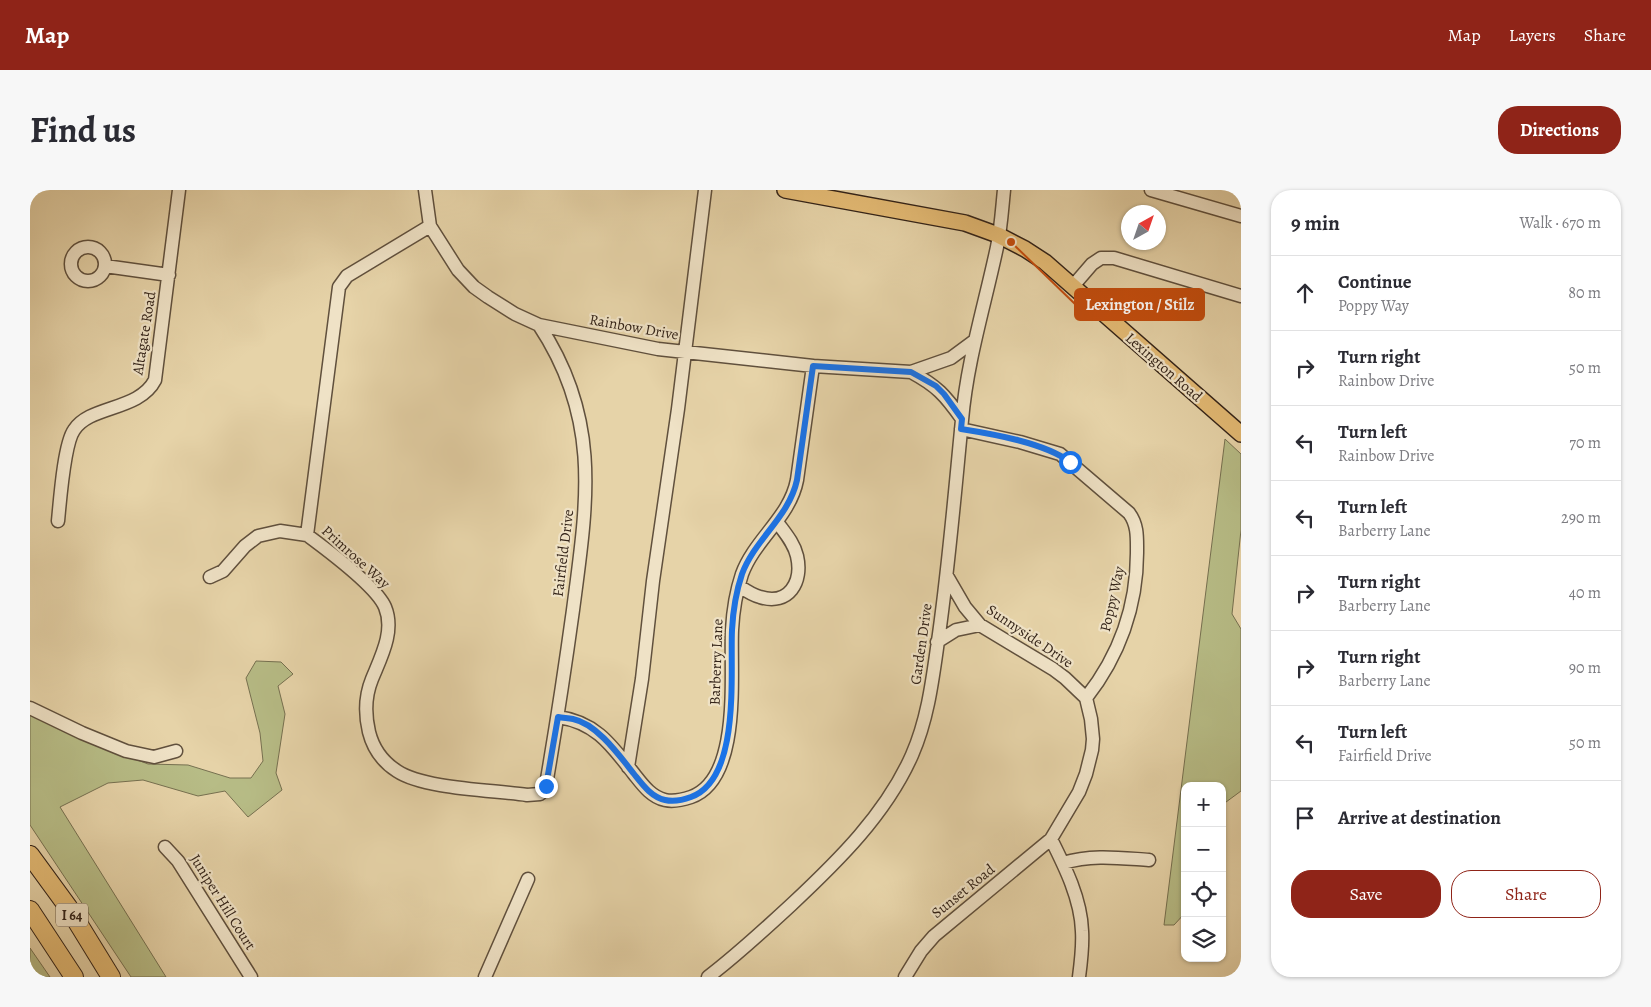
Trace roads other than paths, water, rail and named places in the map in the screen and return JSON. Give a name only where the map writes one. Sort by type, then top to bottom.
[{"type":"highway","name":"I 64","points":[[30,855],[68,907],[111,977]]},
{"type":"highway","name":"I 64","points":[[30,910],[74,977]]},
{"type":"main road","name":"Lexington Road","points":[[784,190],[812,192],[965,223],[998,235],[1025,249],[1045,262],[1241,434]]},
{"type":"street","name":"Altagate Road","points":[[58,521],[70,436],[75,428],[89,418],[144,395],[155,380],[179,190]]},
{"type":"street","name":"Rainbow Drive","points":[[424,190],[430,226],[458,270],[474,287],[515,314],[539,325],[614,341],[684,352],[813,366],[911,372],[951,358],[974,341]]},
{"type":"street","points":[[628,767],[642,679],[653,581],[678,409],[705,190]]},
{"type":"street","name":"Garden Drive","points":[[708,977],[754,939],[830,868],[881,808],[898,782],[912,755],[920,733],[931,689],[947,576],[961,424],[974,341],[997,247],[1004,190]]},
{"type":"street","points":[[1151,190],[1241,216]]},
{"type":"street","name":"Primrose Way","points":[[430,226],[347,276],[339,287],[307,535],[374,591],[387,614],[386,642],[370,682],[366,710],[371,738],[383,760],[397,771],[419,780],[527,795],[543,793]]},
{"type":"street","points":[[1073,286],[1092,264],[1101,258],[1114,258],[1241,296]]},
{"type":"street","points":[[105,266],[169,275]]},
{"type":"street","name":"Fairfield Drive","points":[[539,325],[549,340],[576,399],[583,434],[586,469],[586,502],[581,548],[558,717],[546,786],[543,793]]},
{"type":"street","name":"Barberry Lane","points":[[558,717],[574,719],[596,732],[610,744],[646,789],[657,797],[665,800],[683,800],[695,796],[714,777],[725,750],[730,725],[732,629],[739,586],[747,564],[757,547],[777,522],[792,498],[795,489],[813,366]]},
{"type":"street","name":"Rainbow Drive","points":[[911,372],[936,386],[944,394],[961,424]]},
{"type":"street","name":"Poppy Way","points":[[961,424],[1060,454],[1129,513],[1136,523],[1136,575],[1127,621],[1121,639],[1106,668],[1098,683],[1086,698]]},
{"type":"street","points":[[739,586],[760,597],[768,598],[784,596],[795,585],[799,567],[797,555],[793,544],[777,522]]},
{"type":"street","points":[[210,577],[227,568],[245,546],[258,536],[280,531],[307,535]]},
{"type":"street","name":"Sunnyside Drive","points":[[947,576],[965,606],[980,625],[1053,669],[1075,686],[1086,698]]},
{"type":"street","points":[[938,642],[956,630],[980,625]]},
{"type":"street","points":[[1079,977],[1082,930],[1080,914],[1063,863],[1051,839],[1079,792],[1089,766],[1093,739],[1086,698]]},
{"type":"street","points":[[30,708],[82,733],[126,751],[154,757],[176,750]]},
{"type":"street","name":"Sunset Road","points":[[905,977],[921,950],[934,936],[1051,839]]},
{"type":"street","name":"Juniper Hill Court","points":[[165,847],[178,861],[251,977]]},
{"type":"street","points":[[1063,863],[1079,858],[1101,857],[1149,860]]},
{"type":"street","points":[[485,977],[528,879]]},
{"type":"place","name":"Lexington / Stilz","points":[[1011,242]]}]
